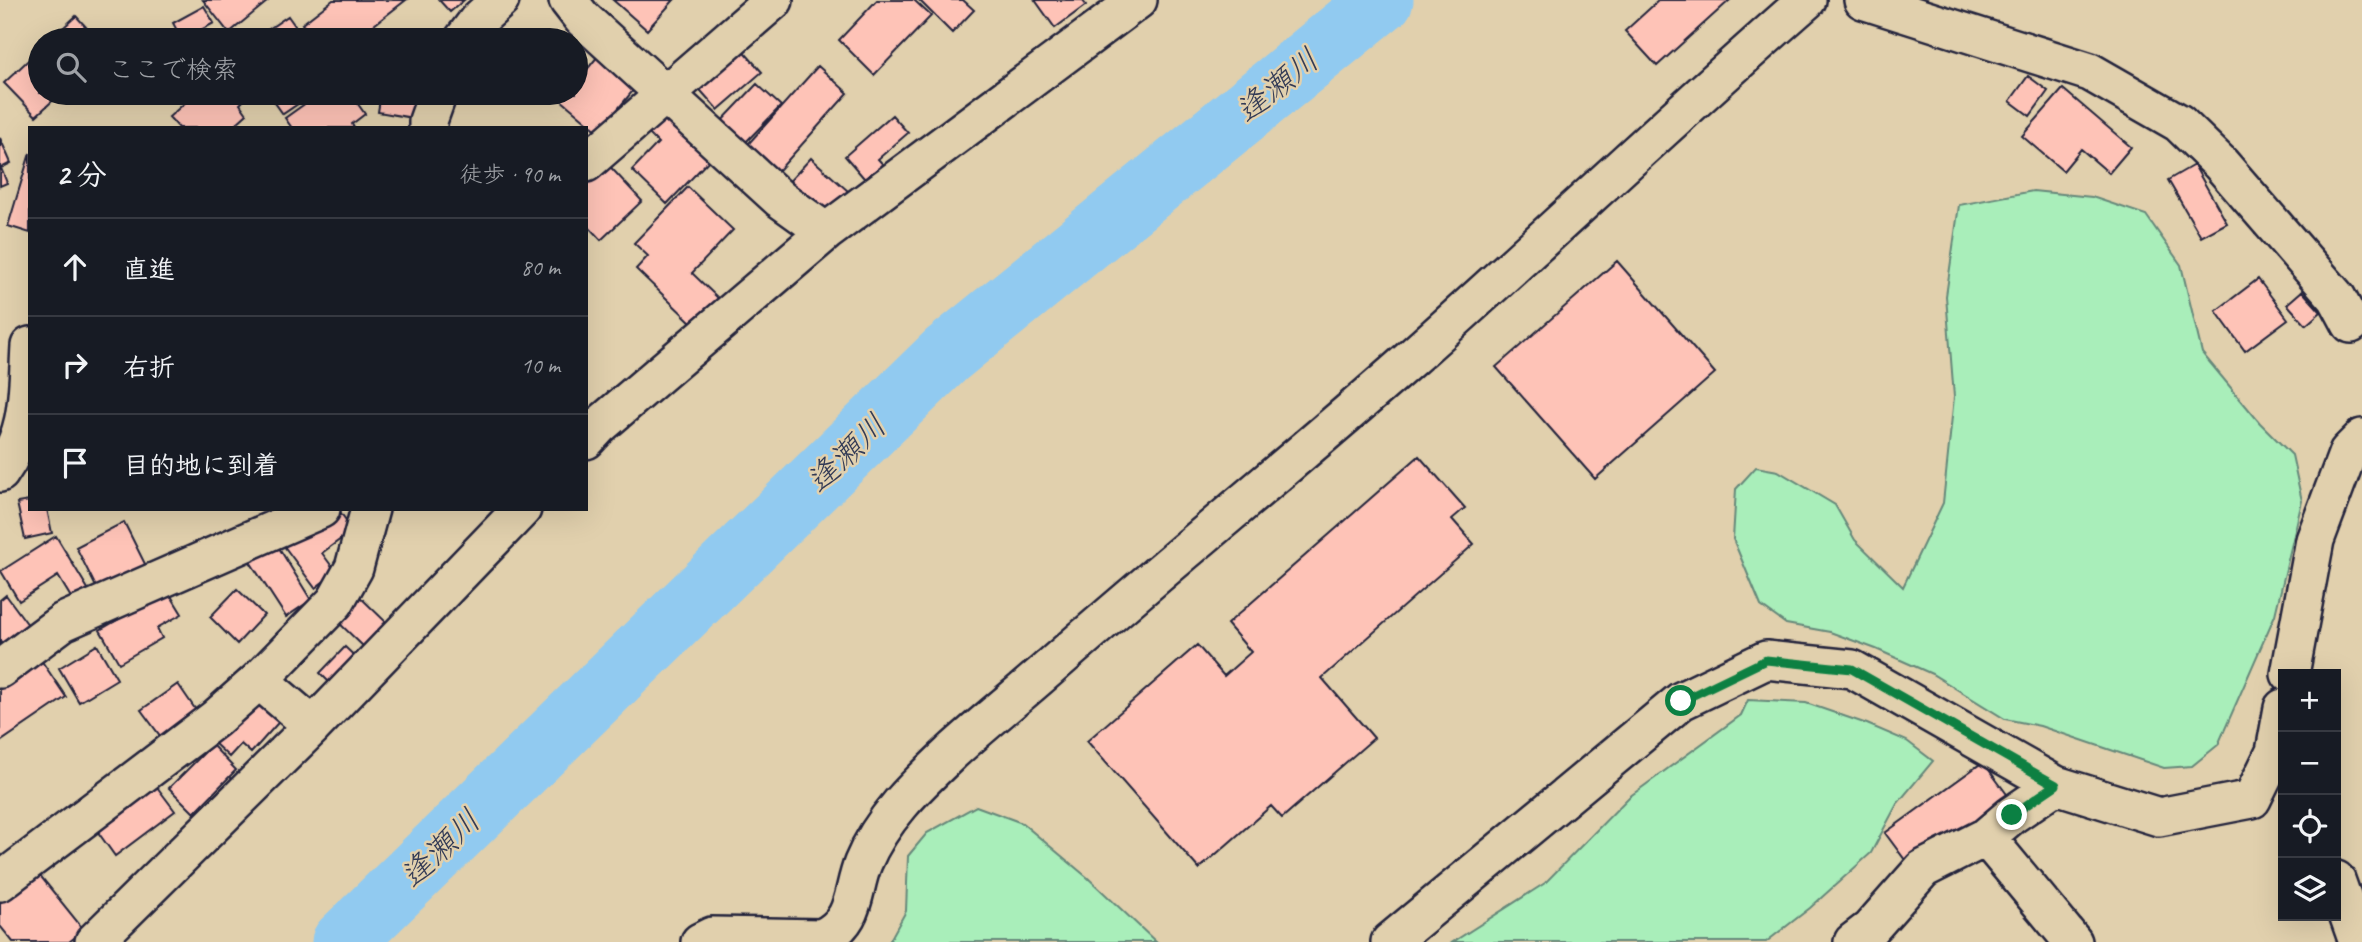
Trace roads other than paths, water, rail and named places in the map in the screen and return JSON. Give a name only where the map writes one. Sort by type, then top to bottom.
[{"type":"street","points":[[472,28],[500,0]]},
{"type":"street","points":[[568,0],[582,18],[780,199],[826,232]]},
{"type":"street","points":[[588,161],[774,0]]},
{"type":"street","points":[[588,438],[826,232],[1138,0]]},
{"type":"street","points":[[700,942],[712,936],[822,937],[831,933],[851,911],[862,865],[882,828],[897,806],[955,750],[1408,361],[1703,90],[1807,0]]},
{"type":"street","points":[[1863,0],[2090,72],[2179,123],[2220,163],[2337,299],[2351,324]]},
{"type":"street","points":[[428,126],[434,105]]},
{"type":"street","points":[[0,473],[13,456],[23,429],[28,370]]},
{"type":"street","points":[[2291,669],[2315,540],[2348,452],[2362,438]]},
{"type":"street","points":[[0,669],[63,622],[316,511]]},
{"type":"street","points":[[0,882],[215,719],[259,680],[335,602],[355,568],[369,511]]},
{"type":"street","points":[[94,942],[313,726],[520,511]]},
{"type":"street","points":[[1390,942],[1681,701],[1766,660],[1852,669],[2056,785],[2159,817],[2252,799],[2278,759]]},
{"type":"street","points":[[259,680],[313,726]]},
{"type":"street","points":[[1853,942],[1870,929],[1923,869],[1986,837],[2012,815],[2056,785]]},
{"type":"street","points":[[1986,837],[2073,942]]},
{"type":"street","points":[[2341,894],[2358,942]]},
{"type":"waterway","name":"逢瀬川","points":[[343,942],[946,355],[1382,0]]}]
